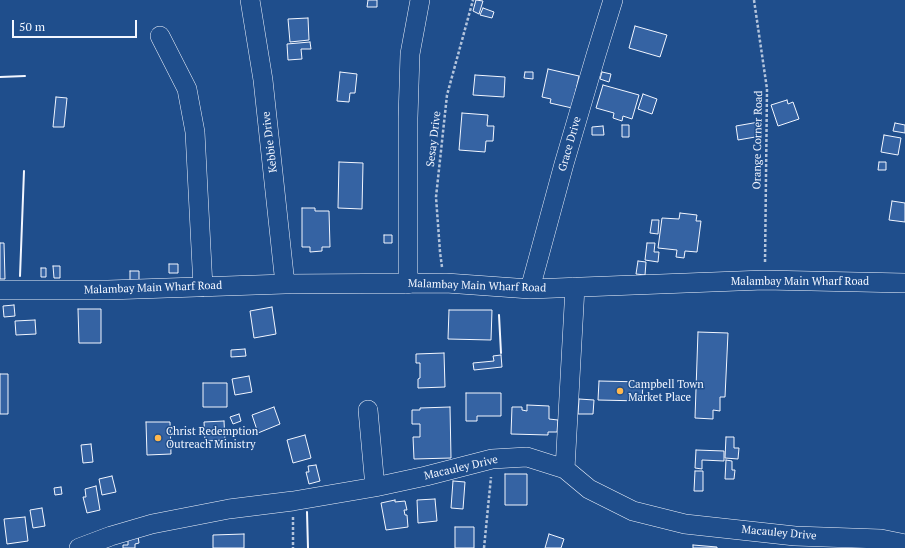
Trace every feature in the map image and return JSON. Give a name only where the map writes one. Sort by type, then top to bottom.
[{"type":"street","name":"Kebbie Drive","points":[[250,0],[263,80],[286,284]]},
{"type":"street","points":[[408,284],[410,54],[420,0]]},
{"type":"street","name":"Grace Drive","points":[[530,289],[566,156],[614,0]]},
{"type":"street","points":[[160,36],[187,89],[195,132],[204,287]]},
{"type":"street","name":"Malambay Main Wharf Road","points":[[0,290],[108,290],[286,284],[446,283],[530,289],[764,280],[905,283]]},
{"type":"street","points":[[565,469],[575,287]]},
{"type":"street","points":[[368,410],[375,487]]},
{"type":"street","name":"Macauley Drive","points":[[79,548],[111,536],[152,524],[229,509],[293,501],[375,487],[492,459],[527,457],[565,469],[589,489],[633,511],[685,524],[795,536],[880,539],[905,544]]},
{"type":"path","name":"Sesay Drive","points":[[446,283],[440,252],[436,196],[448,95],[474,0]]},
{"type":"path","name":"Orange Corner Road","points":[[754,0],[767,88],[764,280]]},
{"type":"path","points":[[484,548],[492,459]]},
{"type":"path","points":[[293,501],[293,548]]},
{"type":"building","points":[[368,0],[377,0],[377,7],[367,7]]},
{"type":"building","points":[[476,0],[483,1],[479,14],[473,11]]},
{"type":"building","points":[[483,8],[494,12],[492,18],[480,15]]},
{"type":"building","points":[[308,18],[309,40],[290,42],[288,19]]},
{"type":"building","points":[[635,26],[667,35],[660,57],[629,48]]},
{"type":"building","points":[[310,42],[311,49],[301,49],[302,59],[288,60],[287,44]]},
{"type":"building","points":[[548,69],[579,76],[572,108],[550,103],[551,99],[542,97]]},
{"type":"building","points":[[340,72],[357,74],[355,93],[350,93],[349,102],[337,101]]},
{"type":"building","points":[[525,72],[533,72],[533,79],[524,78]]},
{"type":"building","points":[[602,72],[611,74],[609,82],[600,79]]},
{"type":"building","points":[[475,75],[505,77],[504,97],[473,95]]},
{"type":"building","points":[[603,85],[639,95],[632,119],[623,116],[622,121],[613,118],[614,113],[596,108]]},
{"type":"building","points":[[643,94],[657,99],[652,114],[638,109]]},
{"type":"building","points":[[56,97],[67,98],[64,127],[53,127]]},
{"type":"building","points":[[787,100],[788,104],[793,102],[799,119],[778,126],[771,105]]},
{"type":"building","points":[[462,113],[488,115],[487,126],[494,126],[493,141],[486,141],[485,152],[459,150]]},
{"type":"building","points":[[759,122],[761,136],[738,140],[736,126]]},
{"type":"building","points":[[895,123],[905,125],[905,133],[893,131]]},
{"type":"building","points":[[622,125],[629,125],[629,137],[622,137]]},
{"type":"building","points":[[603,126],[604,135],[592,135],[592,127]]},
{"type":"building","points":[[884,135],[901,138],[898,155],[881,152]]},
{"type":"building","points":[[339,162],[363,163],[362,209],[338,208]]},
{"type":"building","points":[[879,162],[886,162],[886,170],[878,170]]},
{"type":"building","points":[[892,201],[905,203],[905,222],[889,220]]},
{"type":"building","points":[[302,208],[315,208],[315,211],[329,211],[330,247],[322,247],[322,251],[310,252],[310,247],[302,247]]},
{"type":"building","points":[[680,213],[697,215],[696,221],[701,221],[697,252],[685,251],[684,258],[676,257],[677,250],[658,248],[662,218],[679,219]]},
{"type":"building","points":[[652,220],[659,220],[658,234],[650,233]]},
{"type":"building","points":[[384,235],[392,235],[392,243],[384,243]]},
{"type":"building","points":[[0,243],[4,243],[5,279],[0,279]]},
{"type":"building","points":[[647,243],[655,243],[654,252],[659,252],[658,262],[645,260]]},
{"type":"building","points":[[638,261],[646,262],[645,275],[636,274]]},
{"type":"building","points":[[169,264],[178,264],[178,273],[169,273]]},
{"type":"building","points":[[53,266],[60,266],[60,278],[54,278]]},
{"type":"building","points":[[41,268],[46,268],[46,277],[41,277]]},
{"type":"building","points":[[130,271],[139,271],[139,280],[130,280]]},
{"type":"building","points":[[14,305],[15,316],[4,317],[3,306]]},
{"type":"building","points":[[272,307],[276,334],[254,338],[250,311]]},
{"type":"building","points":[[78,309],[101,309],[101,343],[79,343]]},
{"type":"building","points":[[449,310],[492,310],[491,340],[448,339]]},
{"type":"building","points":[[35,320],[36,334],[16,335],[15,321]]},
{"type":"building","points":[[698,332],[728,333],[725,397],[720,397],[720,411],[713,410],[713,419],[695,418]]},
{"type":"building","points":[[245,349],[246,356],[231,357],[231,350]]},
{"type":"building","points":[[444,353],[445,387],[418,388],[420,363],[416,363],[416,354]]},
{"type":"building","points":[[501,355],[502,367],[474,370],[473,363],[494,361],[493,356]]},
{"type":"building","points":[[0,374],[8,374],[8,414],[0,414]]},
{"type":"building","points":[[249,376],[252,392],[235,395],[232,379]]},
{"type":"building","name":"Campbell Town Market Place","points":[[599,381],[643,382],[642,401],[598,400]]},
{"type":"building","points":[[203,383],[227,383],[227,407],[203,407]]},
{"type":"building","points":[[466,393],[501,393],[501,416],[477,416],[477,421],[466,421]]},
{"type":"building","points":[[579,399],[594,400],[593,414],[578,414]]},
{"type":"building","points":[[527,405],[549,406],[549,419],[558,420],[557,432],[548,432],[548,435],[511,434],[512,407],[522,407],[522,410],[527,411]]},
{"type":"building","points":[[274,407],[280,424],[258,433],[252,415]]},
{"type":"building","points":[[450,407],[451,458],[414,459],[413,437],[420,437],[420,424],[412,424],[412,410],[420,410],[420,408]]},
{"type":"building","points":[[239,414],[241,421],[233,424],[230,417]]},
{"type":"building","points":[[224,421],[225,440],[205,441],[204,422]]},
{"type":"building","name":"Christ Redemption Outreach Ministry","points":[[146,422],[170,422],[171,454],[147,455]]},
{"type":"building","points":[[305,435],[311,458],[293,463],[287,440]]},
{"type":"building","points":[[726,437],[734,437],[734,448],[739,448],[738,459],[725,458]]},
{"type":"building","points":[[91,444],[93,462],[83,463],[81,445]]},
{"type":"building","points":[[696,450],[724,451],[724,461],[702,460],[702,469],[695,468]]},
{"type":"building","points":[[726,460],[732,461],[732,470],[735,470],[734,479],[725,479]]},
{"type":"building","points":[[316,465],[320,481],[309,484],[306,472],[309,472],[308,466]]},
{"type":"building","points":[[695,471],[703,471],[703,491],[694,491]]},
{"type":"building","points":[[505,474],[527,474],[527,505],[505,505]]},
{"type":"building","points":[[112,476],[116,492],[102,495],[99,479]]},
{"type":"building","points":[[453,481],[465,482],[463,509],[451,508]]},
{"type":"building","points":[[96,486],[100,510],[87,513],[83,497],[86,497],[85,489]]},
{"type":"building","points":[[61,487],[62,494],[55,495],[54,488]]},
{"type":"building","points":[[435,499],[437,521],[418,523],[417,500]]},
{"type":"building","points":[[395,500],[395,502],[405,501],[407,510],[404,510],[405,515],[407,515],[408,527],[386,530],[381,503]]},
{"type":"building","points":[[42,508],[45,526],[33,528],[30,510]]},
{"type":"building","points":[[25,517],[28,541],[7,544],[4,519]]},
{"type":"building","points":[[455,527],[474,527],[474,548],[455,548]]},
{"type":"building","points":[[244,534],[244,548],[213,548],[213,535]]},
{"type":"building","points":[[549,534],[564,539],[561,548],[545,548]]},
{"type":"building","points":[[138,536],[139,543],[135,544],[135,548],[123,548],[123,545],[128,545],[128,540]]},
{"type":"building","points":[[693,545],[717,547],[717,548],[693,548]]},
{"type":"wall","points":[[0,77],[25,76]]},
{"type":"wall","points":[[20,276],[24,171]]},
{"type":"wall","points":[[499,315],[501,353]]},
{"type":"wall","points":[[307,512],[308,548]]},
{"type":"place","name":"Campbell Town Market Place","points":[[620,391]]},
{"type":"place","name":"Christ Redemption Outreach Ministry","points":[[158,438]]}]
